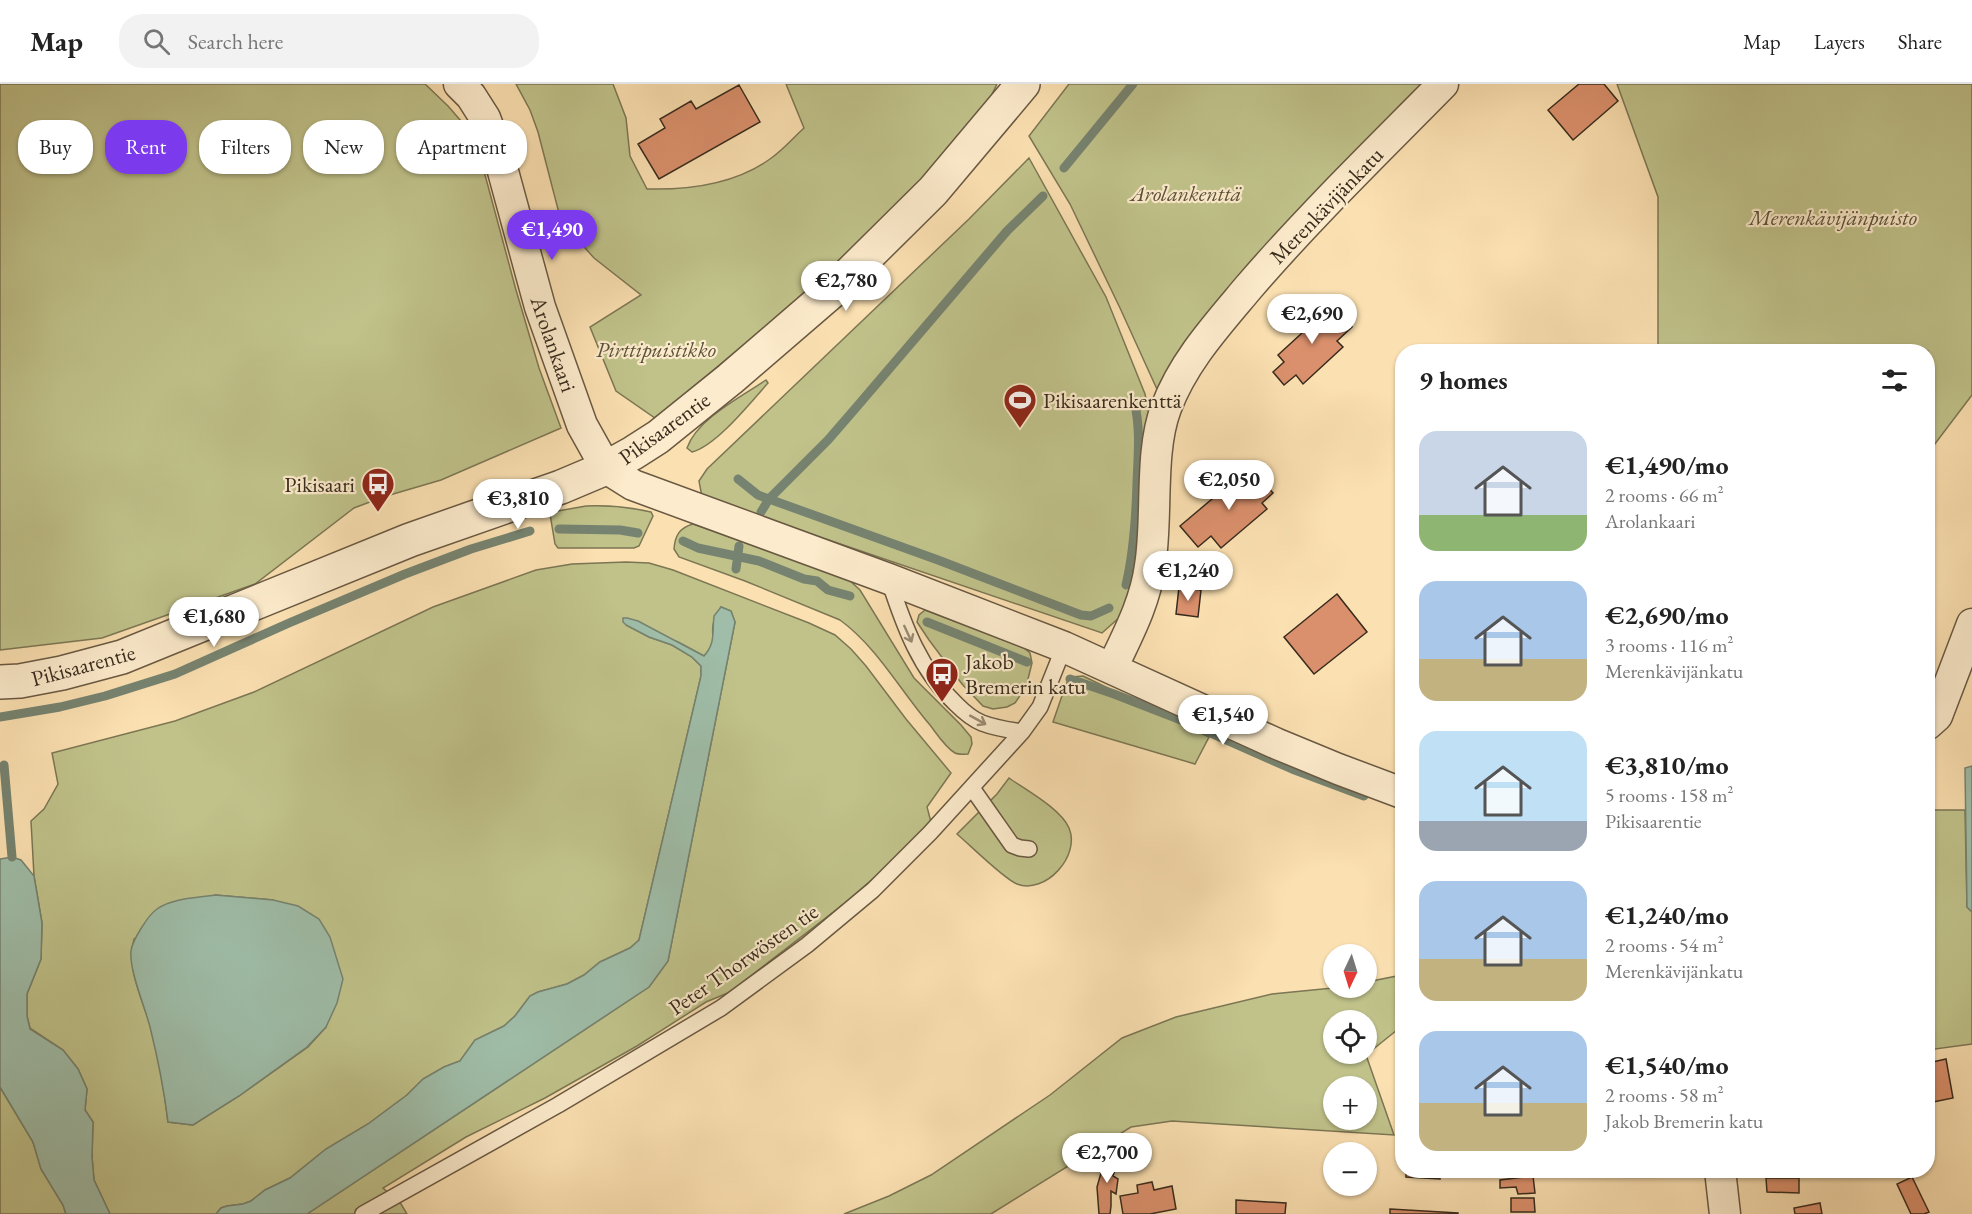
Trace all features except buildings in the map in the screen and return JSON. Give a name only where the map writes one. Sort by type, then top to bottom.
[{"type":"street","name":"Arolankaari","points":[[459,84],[471,96],[485,118],[498,153],[540,307],[582,425],[606,468]]},
{"type":"street","name":"Pikisaarentie","points":[[0,682],[20,681],[62,673],[122,657],[410,540],[538,496],[606,468],[658,437],[831,292],[933,191],[1023,84]]},
{"type":"street","name":"Merenkävijänkatu","points":[[1112,668],[1142,604],[1147,586],[1151,564],[1158,447],[1166,409],[1178,382],[1204,339],[1287,243],[1443,84]]},
{"type":"street","points":[[606,468],[633,485],[1064,646],[1275,743],[1395,790]]},
{"type":"street","points":[[1935,719],[1972,624]]},
{"type":"street","points":[[1721,1178],[1725,1214]]},
{"type":"lane","points":[[889,579],[903,623],[920,658],[943,691],[979,722],[1001,729],[1022,732]]},
{"type":"lane","name":"Peter Thorwösten tie","points":[[363,1214],[558,1105],[721,1008],[807,945],[873,890],[930,833],[1022,732],[1040,707],[1064,646]]},
{"type":"lane","points":[[972,788],[1012,845],[1020,849],[1029,849]]},
{"type":"green space","points":[[0,84],[425,84],[460,120],[396,120],[396,174],[485,174],[539,368],[561,428],[441,480],[354,508],[255,584],[102,638],[0,650]]},
{"type":"green space","name":"Pirttipuistikko","points":[[516,84],[613,84],[626,118],[630,156],[647,189],[663,189],[695,187],[727,180],[756,168],[779,152],[804,128],[786,84],[997,84],[982,111],[962,137],[887,216],[790,305],[655,418],[616,391],[590,327],[641,295],[594,258],[561,221],[538,132],[530,110]]},
{"type":"green space","name":"Arolankenttä","points":[[1069,84],[1443,84],[1287,243],[1166,409],[1070,204],[1029,136]]},
{"type":"green space","name":"Merenkävijänpuisto","points":[[1617,84],[1972,84],[1972,395],[1935,444],[1935,344],[1658,344],[1658,197]]},
{"type":"green space","points":[[1029,158],[1106,297],[1145,394],[1151,423],[1142,565],[1131,607],[1102,633],[702,497],[699,481],[707,469],[969,219]]},
{"type":"green space","points":[[766,380],[768,383],[743,412],[712,441],[692,452],[687,448],[692,437],[710,418]]},
{"type":"green space","points":[[586,506],[635,509],[651,512],[653,516],[639,546],[634,548],[558,548],[555,544],[550,514]]},
{"type":"green space","points":[[693,524],[848,579],[860,590],[914,678],[971,737],[972,744],[968,754],[957,754],[941,740],[877,656],[840,620],[679,557],[674,549],[675,540],[681,530]]},
{"type":"green space","points":[[649,563],[673,570],[835,635],[866,666],[951,773],[927,807],[931,822],[891,863],[845,903],[730,992],[706,1002],[637,1046],[545,1098],[466,1137],[383,1188],[401,1204],[407,1214],[307,1214],[649,987],[668,961],[735,622],[731,611],[721,607],[713,625],[712,644],[704,656],[678,642],[626,625],[649,637],[672,645],[692,657],[701,666],[701,676],[639,940],[630,948],[600,962],[584,975],[567,984],[530,996],[504,1026],[475,1040],[460,1061],[423,1079],[407,1095],[368,1124],[326,1149],[290,1178],[265,1190],[251,1201],[221,1208],[216,1214],[110,1214],[94,1180],[93,1122],[85,1110],[87,1089],[78,1069],[63,1050],[30,1028],[27,1016],[27,994],[41,959],[42,923],[34,876],[31,821],[44,809],[58,784],[52,753],[175,721],[254,692],[433,607],[536,570],[572,564]],"holes":[[[215,895],[273,900],[326,1027],[308,1047],[239,1096],[193,1125],[168,1122],[156,1049],[133,972],[134,939]]]},
{"type":"green space","points":[[925,610],[1024,648],[1030,653],[1032,663],[1026,687],[1015,703],[993,709],[983,706],[962,684],[917,622],[919,615]]},
{"type":"green space","points":[[1083,676],[1209,737],[1195,764],[1053,722],[1066,684],[1071,677]]},
{"type":"green space","points":[[1009,778],[1051,807],[1069,828],[1070,850],[1065,861],[1058,871],[1039,884],[1028,886],[1011,881],[957,834],[997,794]]},
{"type":"green space","points":[[1935,810],[1965,810],[1967,907],[1972,912],[1972,1044],[1935,1049]]},
{"type":"green space","points":[[1395,976],[1395,1032],[1377,1046],[1377,1010],[1323,1010],[1323,1064],[1369,1064],[1373,1076],[1323,1076],[1323,1130],[1377,1130],[1377,1086],[1394,1135],[1172,1121],[1131,1127],[991,1214],[844,1214],[889,1196],[931,1175],[1050,1095],[1122,1038],[1176,1017],[1272,994],[1323,989],[1323,998],[1377,998],[1377,980]]},
{"type":"green space","points":[[0,1087],[33,1142],[41,1169],[66,1214],[0,1214]]},
{"type":"shaded area","points":[[721,607],[731,611],[735,622],[668,961],[649,987],[307,1214],[216,1214],[221,1208],[251,1201],[265,1190],[290,1178],[326,1149],[368,1124],[407,1095],[423,1079],[460,1061],[475,1040],[504,1026],[530,996],[567,984],[584,975],[600,962],[630,948],[639,940],[701,676],[701,666],[692,657],[672,645],[649,637],[626,625],[623,618],[638,621],[704,656],[712,642],[714,616]]},
{"type":"shaded area","points":[[1972,766],[1972,912],[1967,907],[1965,768]]},
{"type":"shaded area","points":[[12,857],[21,860],[34,876],[42,923],[41,959],[27,994],[27,1016],[30,1029],[63,1050],[78,1069],[87,1089],[85,1110],[93,1122],[94,1180],[110,1214],[66,1214],[41,1169],[33,1142],[0,1087],[0,859]]},
{"type":"shaded area","points":[[215,895],[273,900],[298,906],[319,919],[330,937],[343,979],[337,1003],[326,1027],[307,1047],[239,1096],[193,1125],[168,1122],[156,1051],[135,978],[131,951],[141,928],[149,917],[163,905]]},
{"type":"waterway","points":[[1064,168],[1133,84]]},
{"type":"waterway","points":[[761,512],[769,499],[828,440],[1007,231],[1043,196]]},
{"type":"waterway","points":[[1126,585],[1133,547],[1137,496],[1138,432],[1134,401]]},
{"type":"waterway","points":[[738,479],[758,495],[1081,615],[1091,616],[1109,608]]},
{"type":"waterway","points":[[559,529],[620,530],[638,533]]},
{"type":"waterway","points":[[0,717],[60,707],[105,696],[175,674],[405,574],[471,549],[530,531]]},
{"type":"waterway","points":[[683,541],[698,548],[759,561],[804,579],[817,581],[828,590],[850,596]]},
{"type":"waterway","points":[[736,569],[739,546]]},
{"type":"waterway","points":[[927,622],[1027,662]]},
{"type":"waterway","points":[[1070,679],[1181,720],[1292,769],[1364,796]]},
{"type":"waterway","points":[[4,765],[12,857]]},
{"type":"place","name":"Pikisaarenkenttä","points":[[1020,429]]},
{"type":"place","name":"Pikisaari","points":[[378,513]]},
{"type":"place","name":"Jakob Bremerin katu","points":[[942,703]]}]
